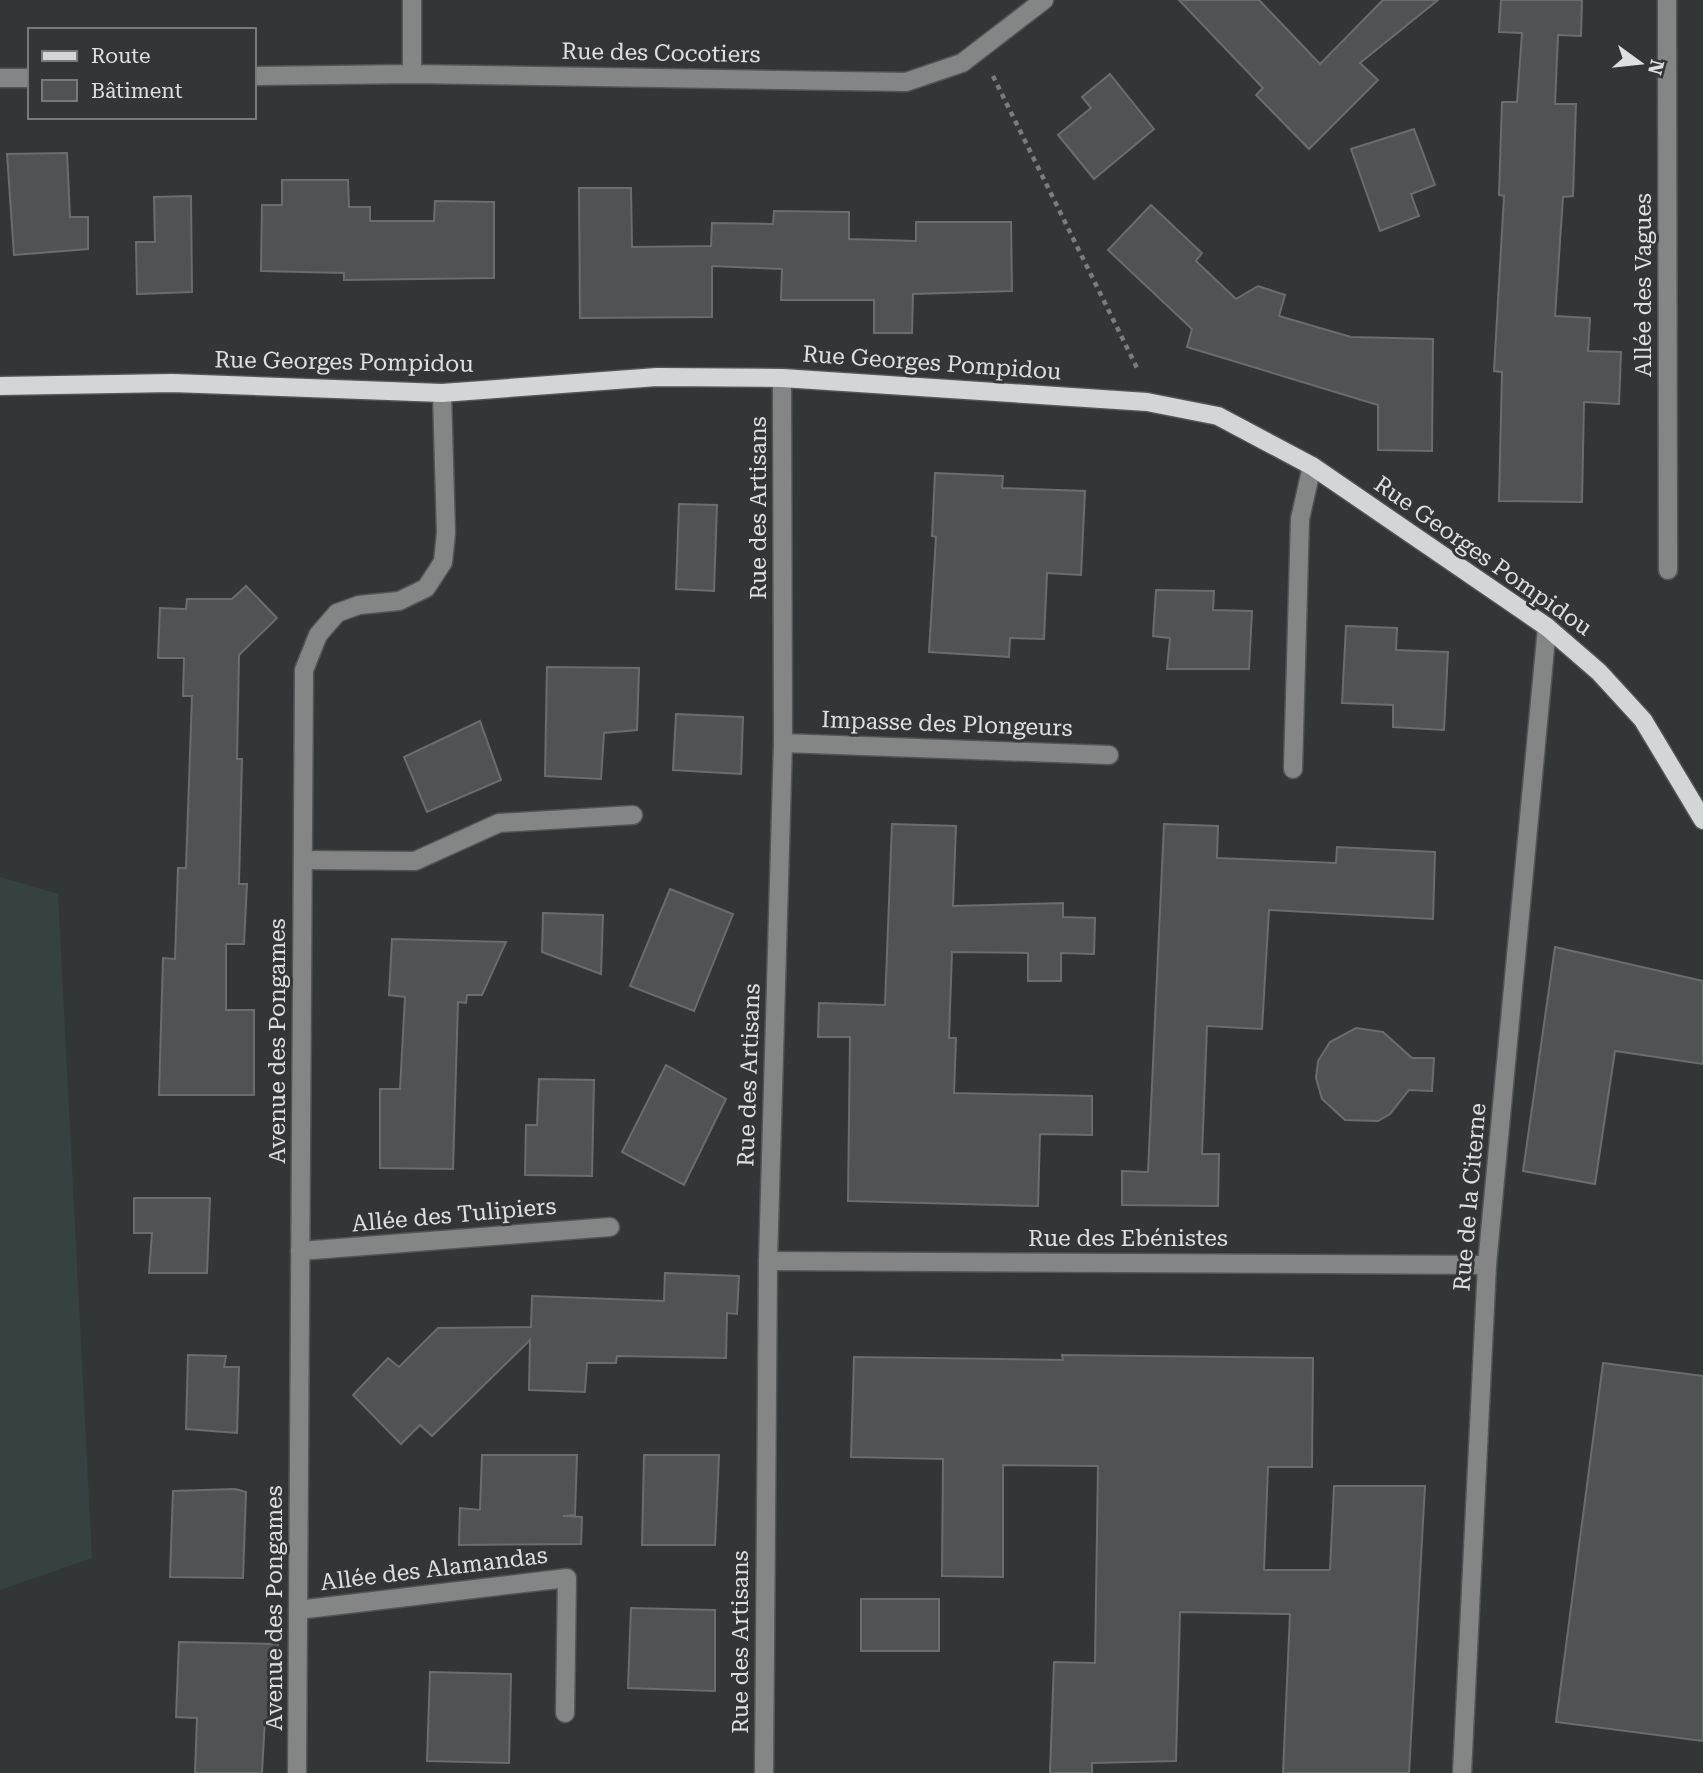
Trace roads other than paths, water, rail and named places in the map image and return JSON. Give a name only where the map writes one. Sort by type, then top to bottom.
[{"type":"main road","name":"Rue Georges Pompidou","points":[[0,386],[172,383],[442,393],[657,377],[782,378],[1147,402],[1218,416],[1312,466],[1547,627],[1599,671],[1643,720],[1703,820]]},
{"type":"street","points":[[412,0],[412,74]]},
{"type":"street","name":"Rue des Cocotiers","points":[[256,76],[412,74],[906,82],[962,63],[1044,0]]},
{"type":"street","name":"Allée des Vagues","points":[[1667,0],[1668,570]]},
{"type":"street","points":[[0,78],[28,78]]},
{"type":"street","name":"Rue des Artisans","points":[[764,1773],[768,1261],[783,743],[782,378]]},
{"type":"street","name":"Avenue des Pongames","points":[[297,1773],[304,670],[318,635],[337,613],[359,605],[399,601],[426,588],[443,562],[446,533],[442,393]]},
{"type":"street","points":[[1293,769],[1300,519],[1312,466]]},
{"type":"street","name":"Rue de la Citerne","points":[[1462,1773],[1487,1265],[1547,627]]},
{"type":"street","name":"Impasse des Plongeurs","points":[[783,743],[1109,755]]},
{"type":"street","points":[[303,860],[415,861],[499,823],[633,815]]},
{"type":"street","name":"Allée des Tulipiers","points":[[300,1251],[611,1227]]},
{"type":"street","name":"Rue des Ebénistes","points":[[768,1261],[1487,1265]]},
{"type":"street","name":"Allée des Alamandas","points":[[298,1610],[567,1578],[565,1713]]}]
